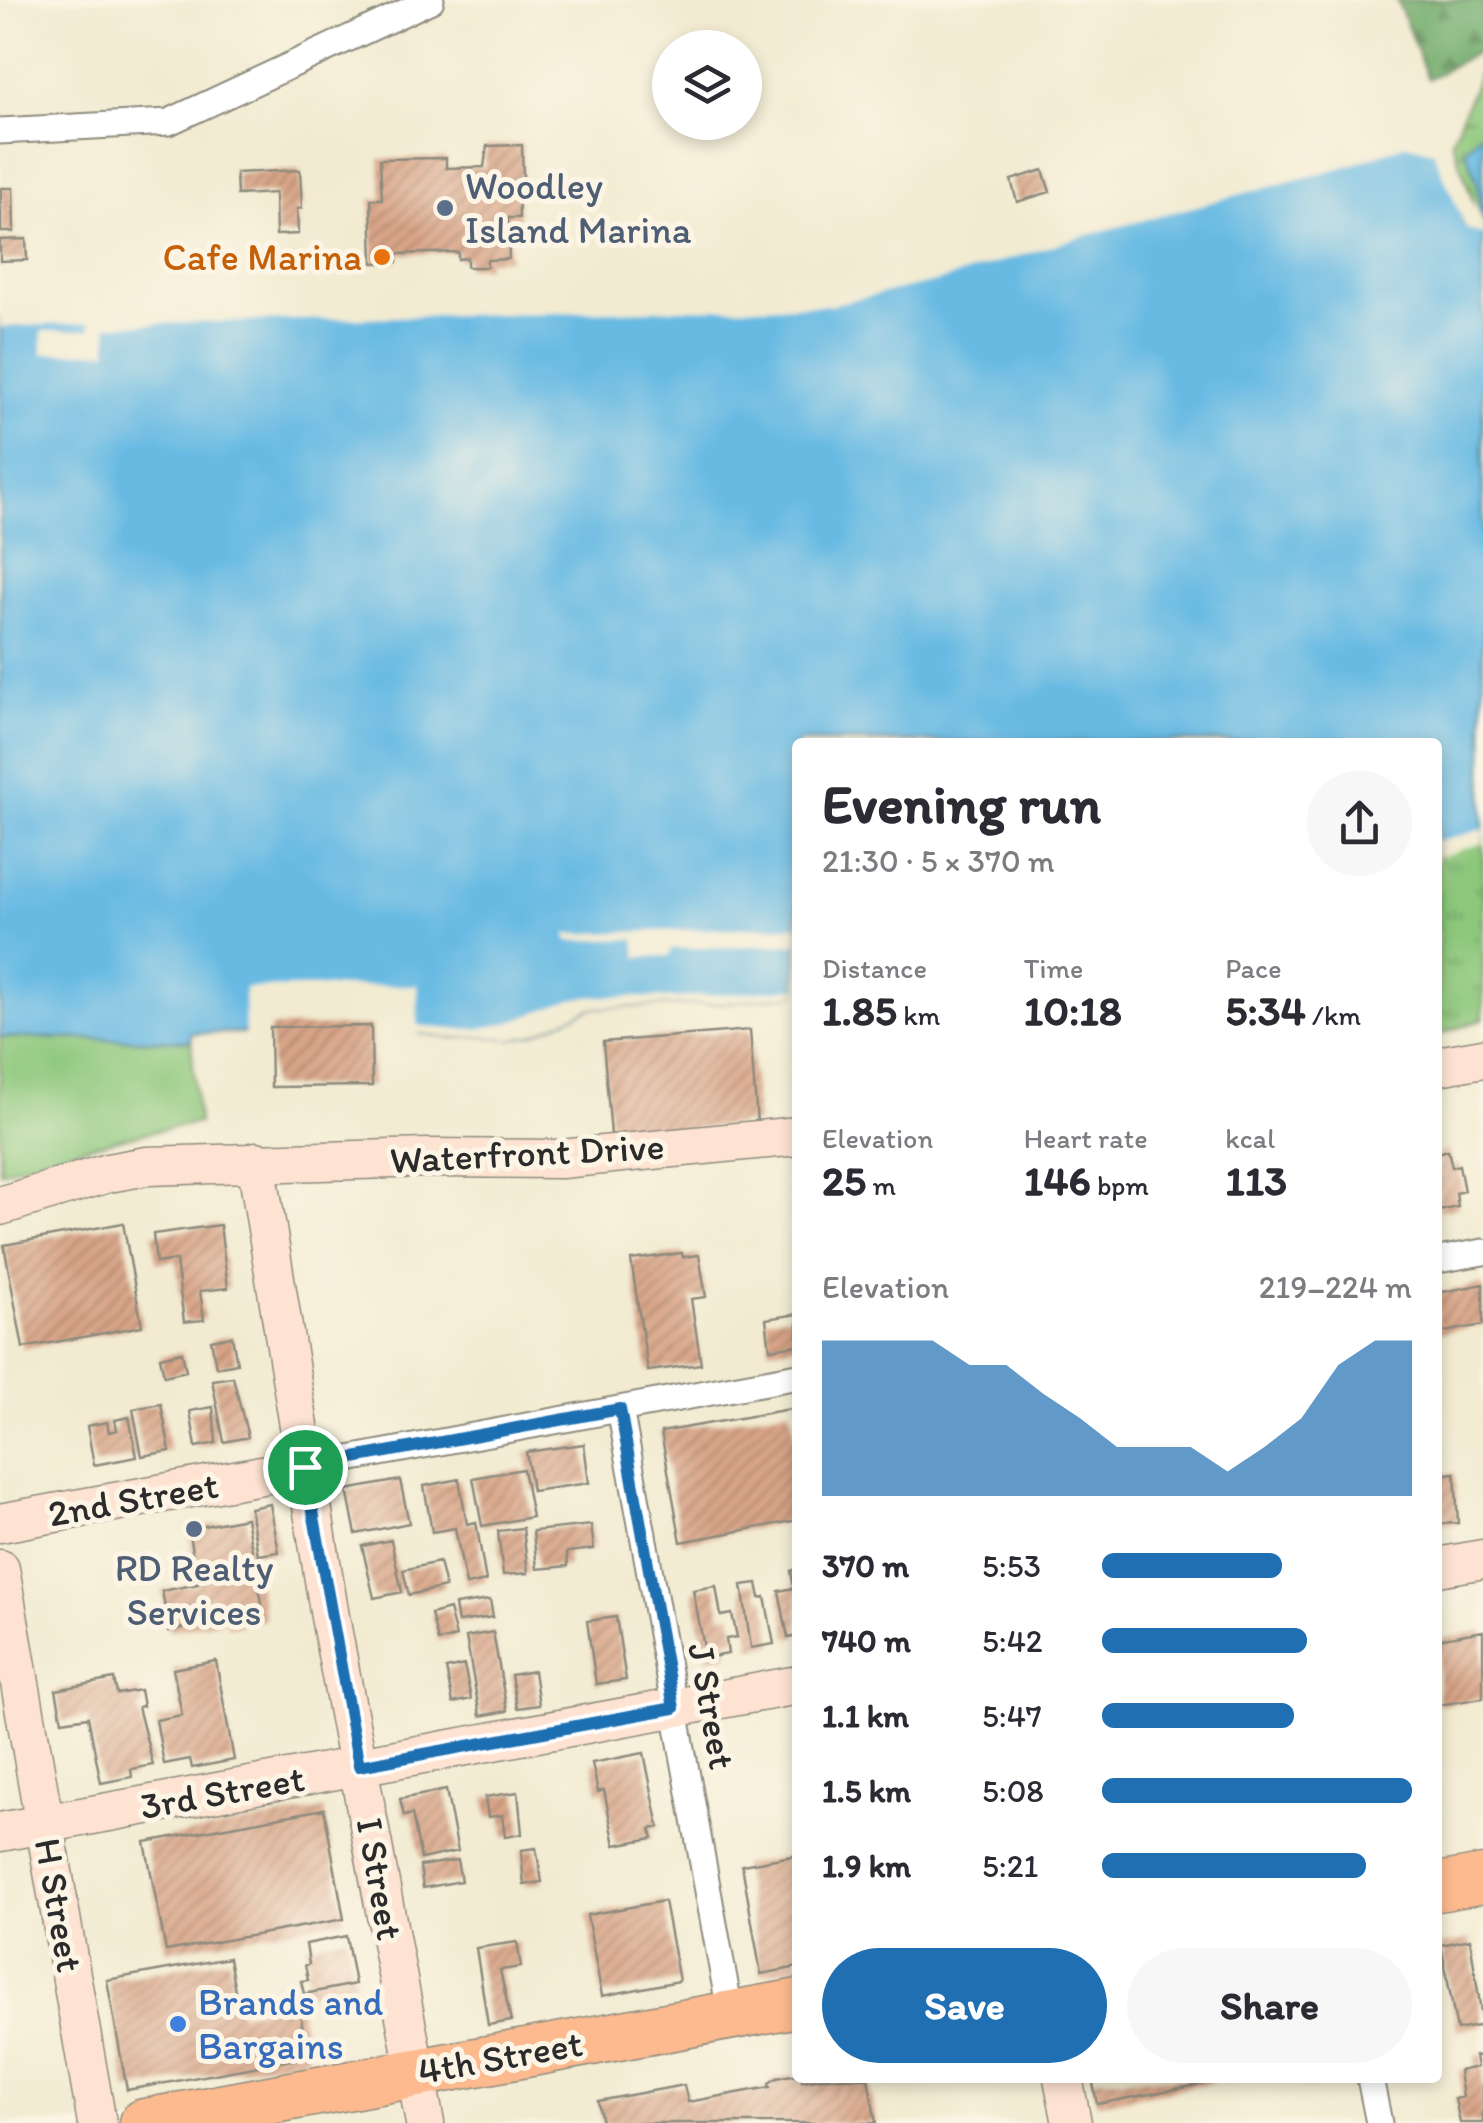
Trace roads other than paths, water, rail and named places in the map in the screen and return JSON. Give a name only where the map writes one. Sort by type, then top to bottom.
[{"type":"highway","points":[[1442,1886],[1483,1879]]},
{"type":"highway","name":"4th Street","points":[[144,2123],[792,2005]]},
{"type":"street","points":[[0,131],[169,122],[430,0]]},
{"type":"street","points":[[1442,1065],[1483,1058]]},
{"type":"street","name":"Waterfront Drive","points":[[0,1206],[108,1173],[147,1166],[561,1158],[792,1137]]},
{"type":"street","name":"I Street","points":[[256,1161],[305,1467],[426,2123]]},
{"type":"street","points":[[1442,1259],[1483,1252]]},
{"type":"street","name":"2nd Street","points":[[0,1523],[792,1377]]},
{"type":"street","name":"J Street","points":[[620,1409],[731,2016]]},
{"type":"street","points":[[1442,1566],[1483,1559]]},
{"type":"street","name":"H Street","points":[[0,1569],[97,2123]]},
{"type":"street","name":"3rd Street","points":[[0,1832],[792,1686]]},
{"type":"street","points":[[1065,2083],[1072,2123]]},
{"type":"street","points":[[1371,2083],[1379,2123]]},
{"type":"water","points":[[1483,131],[1483,839],[1442,852],[1442,738],[792,738],[792,995],[722,1003],[590,1008],[533,1034],[511,1039],[418,1033],[191,1033],[191,1041],[0,1037],[0,316],[847,295],[1417,137],[1445,161],[1465,225],[1481,227],[1477,182],[1465,149]]},
{"type":"place","name":"Woodley Island Marina","points":[[445,208]]},
{"type":"place","name":"Cafe Marina","points":[[382,257]]},
{"type":"place","name":"RD Realty Services","points":[[194,1529]]},
{"type":"place","name":"Brands and Bargains","points":[[178,2024]]}]
